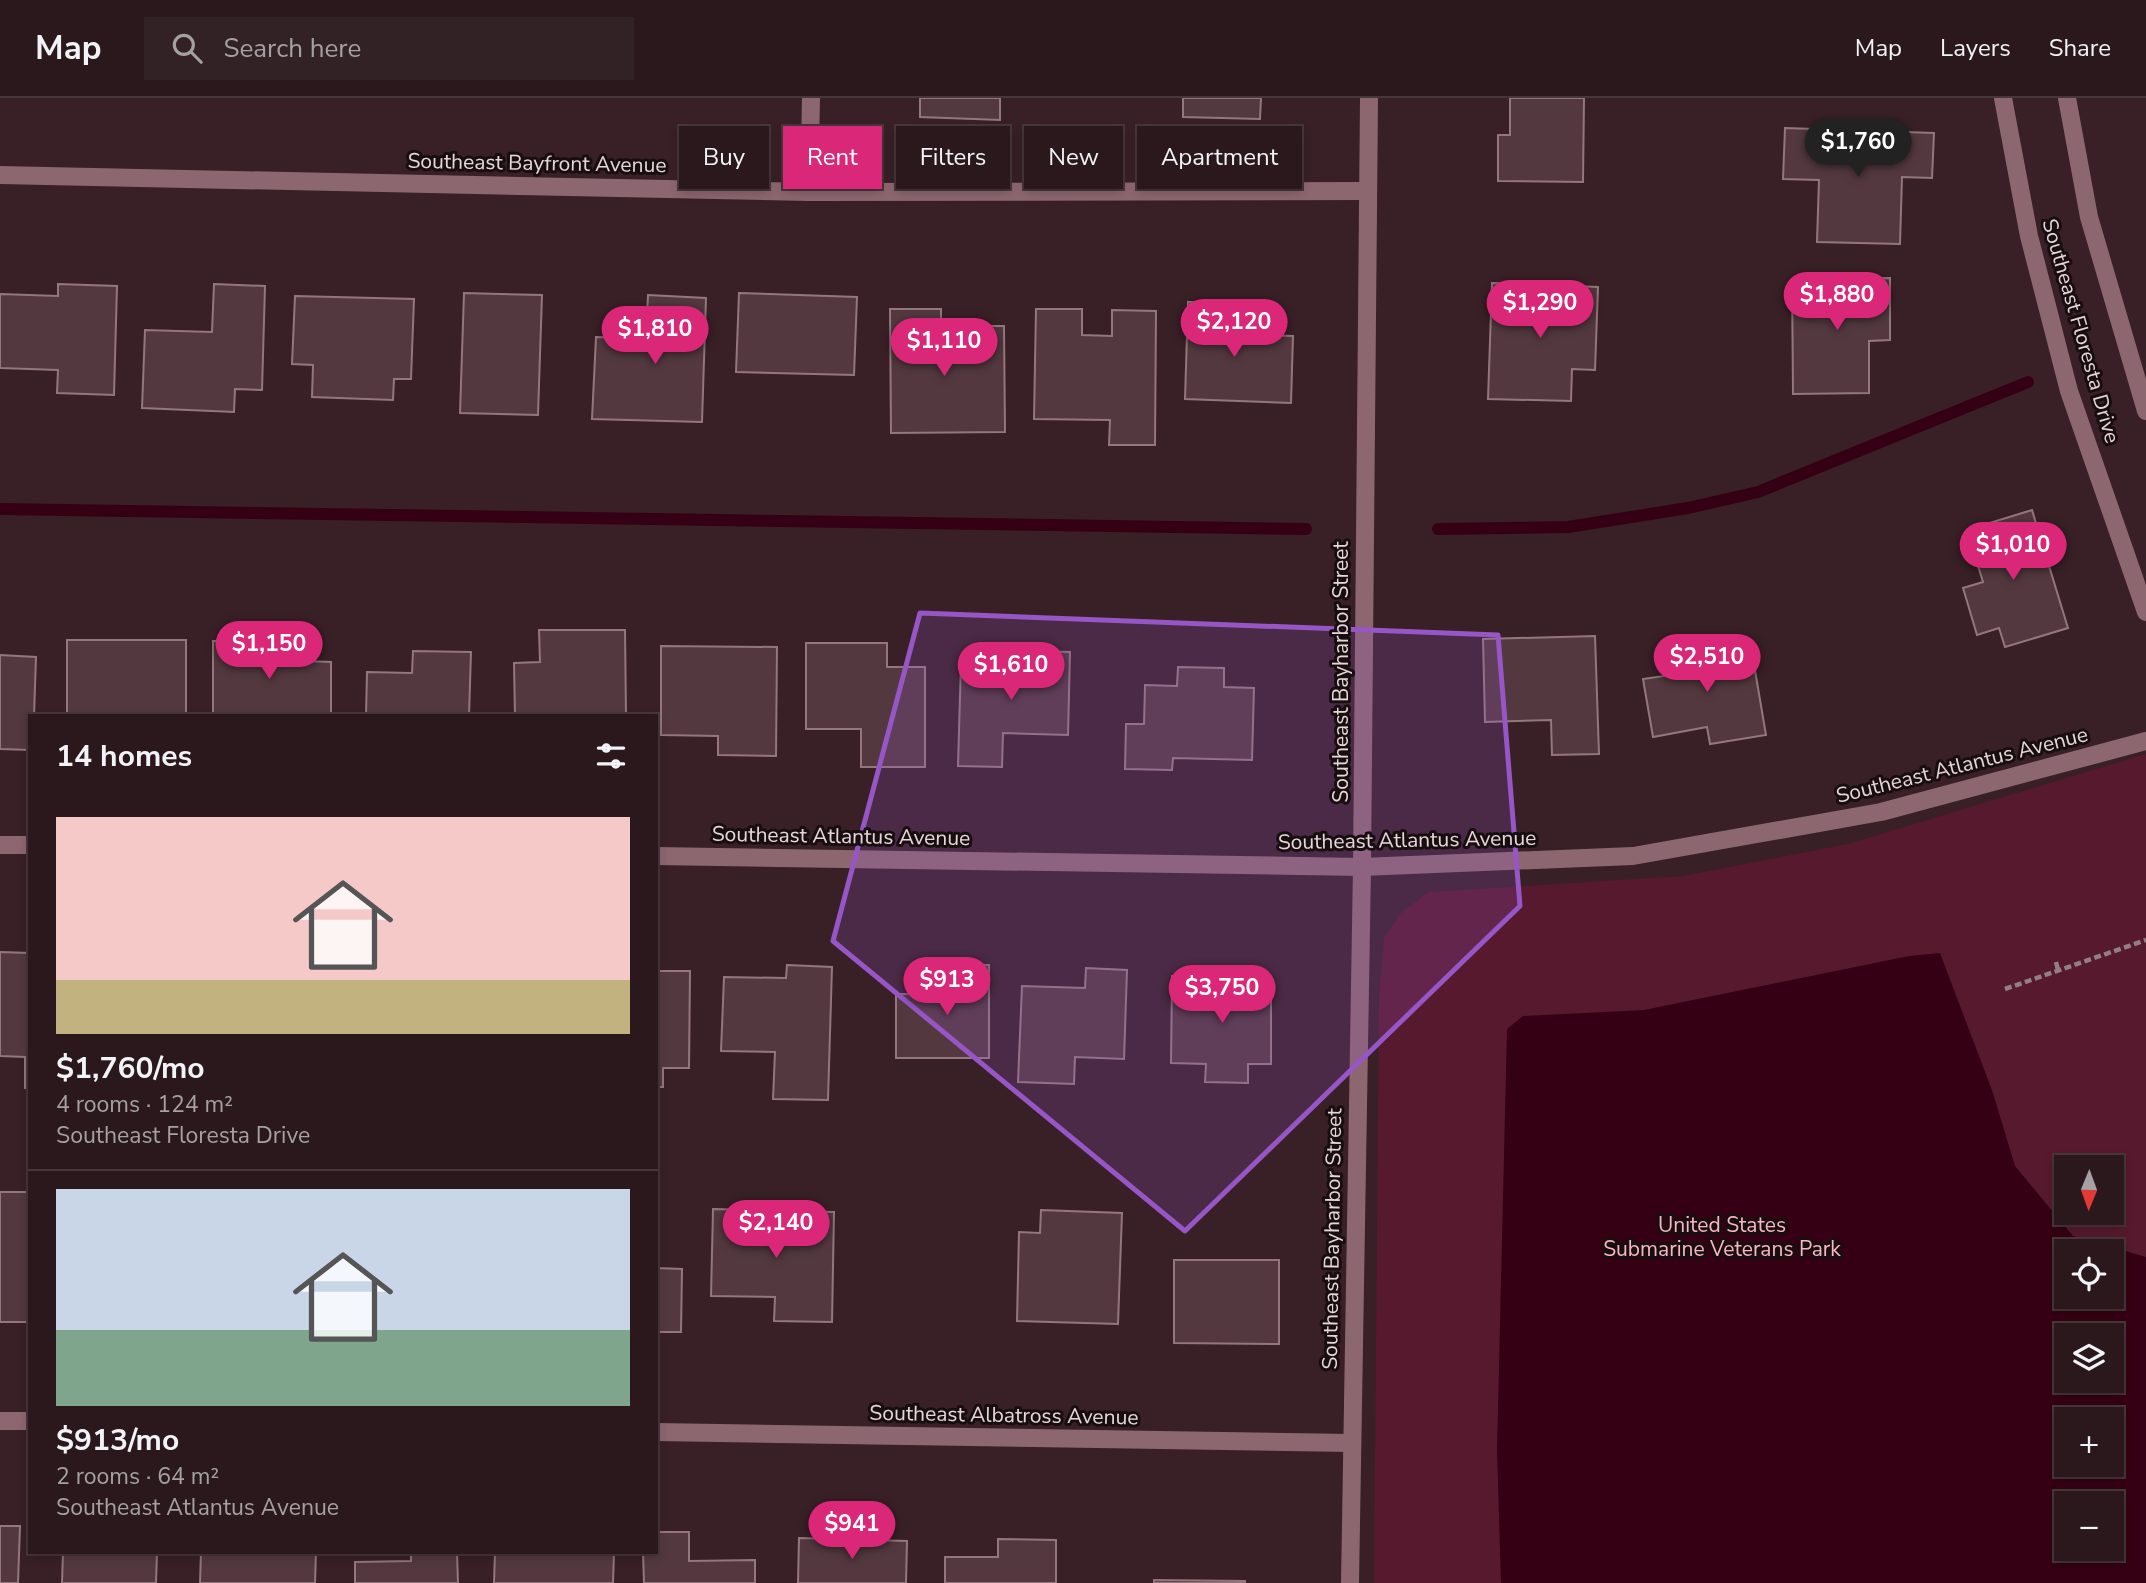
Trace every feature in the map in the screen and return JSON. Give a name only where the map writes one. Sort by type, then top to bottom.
[{"type":"street","points":[[808,192],[811,98]]},
{"type":"street","name":"Southeast Bayharbor Street","points":[[1350,1583],[1362,867],[1369,98]]},
{"type":"street","name":"Southeast Floresta Drive","points":[[2003,98],[2029,236],[2069,391],[2146,612]]},
{"type":"street","name":"Southeast Floresta Drive","points":[[2067,98],[2089,217],[2146,411]]},
{"type":"street","name":"Southeast Bayfront Avenue","points":[[0,175],[808,192],[1367,191]]},
{"type":"street","name":"Southeast Atlantus Avenue","points":[[658,856],[1362,867],[1633,856],[1881,812],[2146,741]]},
{"type":"street","points":[[0,845],[28,845]]},
{"type":"street","points":[[0,1421],[28,1421]]},
{"type":"street","name":"Southeast Albatross Avenue","points":[[658,1432],[1351,1443]]},
{"type":"path","points":[[2005,989],[2146,940]]},
{"type":"path","points":[[2056,962],[2058,970]]},
{"type":"highlighted area","points":[[920,613],[1498,635],[1520,906],[1185,1231],[833,941]]},
{"type":"green space","name":"United States Submarine Veterans Park","points":[[2146,754],[2146,1583],[1374,1583],[1379,995],[1384,938],[1401,913],[1429,892],[1683,876],[1848,844]]},
{"type":"shaded area","points":[[1940,953],[1993,1093],[2015,1166],[2054,1213],[2054,1225],[2064,1225],[2073,1236],[2083,1239],[2054,1239],[2054,1309],[2124,1309],[2124,1251],[2146,1257],[2146,1583],[1501,1583],[1497,1450],[1507,1029],[1523,1016],[1644,1010],[1909,956]]},
{"type":"building","points":[[920,98],[1000,98],[1000,120],[920,117]]},
{"type":"building","points":[[1183,98],[1261,98],[1260,119],[1183,117]]},
{"type":"building","points":[[1510,98],[1584,98],[1583,182],[1498,181],[1498,135],[1510,135]]},
{"type":"building","points":[[1785,128],[1934,133],[1932,178],[1902,177],[1900,244],[1817,242],[1819,180],[1783,179]]},
{"type":"building","points":[[1890,278],[1890,340],[1869,341],[1869,393],[1793,394],[1792,279]]},
{"type":"building","points":[[1492,283],[1598,287],[1595,370],[1572,369],[1571,401],[1488,399]]},
{"type":"building","points":[[58,284],[117,286],[114,395],[57,393],[58,370],[0,368],[0,294],[58,296]]},
{"type":"building","points":[[214,284],[265,286],[262,390],[235,389],[234,412],[142,408],[145,330],[212,332]]},
{"type":"building","points":[[464,293],[542,295],[538,415],[460,413]]},
{"type":"building","points":[[739,293],[857,297],[854,375],[736,372]]},
{"type":"building","points":[[648,295],[706,298],[702,422],[592,419],[596,337],[646,338]]},
{"type":"building","points":[[295,296],[414,299],[411,379],[394,379],[393,400],[312,397],[313,365],[292,364]]},
{"type":"building","points":[[1188,302],[1238,303],[1236,334],[1293,336],[1291,403],[1185,399]]},
{"type":"building","points":[[890,309],[941,309],[941,362],[970,361],[969,326],[1004,326],[1005,432],[891,433]]},
{"type":"building","points":[[1036,309],[1082,309],[1082,335],[1112,336],[1112,310],[1156,311],[1155,445],[1109,445],[1110,420],[1034,419]]},
{"type":"building","points":[[2032,510],[2068,628],[2005,647],[1999,628],[1977,635],[1963,588],[1983,582],[1967,530]]},
{"type":"building","points":[[539,630],[625,630],[626,714],[515,714],[514,663],[540,662]]},
{"type":"building","points":[[1595,636],[1599,754],[1552,755],[1551,720],[1485,722],[1483,639]]},
{"type":"building","points":[[67,640],[186,640],[186,714],[67,714]]},
{"type":"building","points":[[213,641],[304,642],[303,661],[331,662],[331,714],[213,714]]},
{"type":"building","points":[[1750,641],[1766,735],[1710,744],[1707,727],[1653,737],[1643,679],[1664,676],[1661,657]]},
{"type":"building","points":[[806,643],[887,643],[887,667],[925,667],[925,767],[861,767],[861,729],[806,729]]},
{"type":"building","points":[[661,646],[777,647],[776,756],[718,755],[718,736],[661,735]]},
{"type":"building","points":[[1003,650],[1070,652],[1068,735],[1003,733],[1002,767],[958,766],[961,662],[1002,663]]},
{"type":"building","points":[[413,651],[471,652],[469,714],[366,714],[367,672],[412,673]]},
{"type":"building","points":[[0,655],[36,657],[34,714],[28,714],[28,750],[0,749]]},
{"type":"building","points":[[1178,667],[1224,668],[1224,687],[1254,688],[1252,760],[1173,758],[1172,770],[1125,769],[1126,724],[1144,724],[1145,685],[1177,686]]},
{"type":"building","points":[[0,952],[28,953],[28,1088],[25,1088],[25,1057],[0,1056]]},
{"type":"building","points":[[787,965],[832,967],[828,1100],[773,1099],[775,1052],[721,1051],[724,977],[786,978]]},
{"type":"building","points":[[942,965],[989,965],[989,1058],[896,1058],[896,994],[942,994]]},
{"type":"building","points":[[1086,968],[1127,970],[1124,1059],[1075,1057],[1074,1084],[1018,1082],[1022,986],[1085,988]]},
{"type":"building","points":[[658,971],[690,971],[689,1068],[663,1068],[663,1087],[658,1087]]},
{"type":"building","points":[[1172,976],[1271,977],[1271,1064],[1248,1064],[1248,1083],[1205,1082],[1206,1064],[1171,1063]]},
{"type":"building","points":[[0,1192],[28,1192],[28,1322],[0,1322]]},
{"type":"building","points":[[713,1209],[834,1212],[832,1322],[774,1321],[775,1297],[711,1296]]},
{"type":"building","points":[[1041,1210],[1122,1213],[1118,1324],[1017,1321],[1019,1232],[1040,1233]]},
{"type":"building","points":[[1174,1260],[1279,1260],[1279,1344],[1174,1343]]},
{"type":"building","points":[[658,1268],[682,1269],[681,1332],[658,1332]]},
{"type":"building","points":[[0,1526],[20,1526],[18,1583],[0,1583]]},
{"type":"building","points":[[658,1532],[689,1532],[689,1561],[755,1560],[755,1583],[644,1583],[643,1554],[658,1554]]},
{"type":"building","points":[[799,1538],[907,1541],[906,1583],[798,1583]]},
{"type":"building","points":[[998,1539],[1056,1540],[1056,1583],[945,1583],[945,1557],[998,1557]]},
{"type":"building","points":[[63,1554],[157,1554],[156,1583],[62,1583]]},
{"type":"building","points":[[201,1554],[316,1554],[315,1583],[200,1583]]},
{"type":"building","points":[[411,1554],[457,1554],[458,1583],[355,1583],[355,1562],[411,1561]]},
{"type":"building","points":[[495,1554],[614,1554],[613,1583],[494,1583]]},
{"type":"building","points":[[1154,1580],[1245,1581],[1245,1583],[1154,1583]]},
{"type":"waterway","points":[[1438,529],[1568,527],[1688,508],[1758,492],[2028,382]]},
{"type":"waterway","points":[[0,509],[1306,529]]}]
